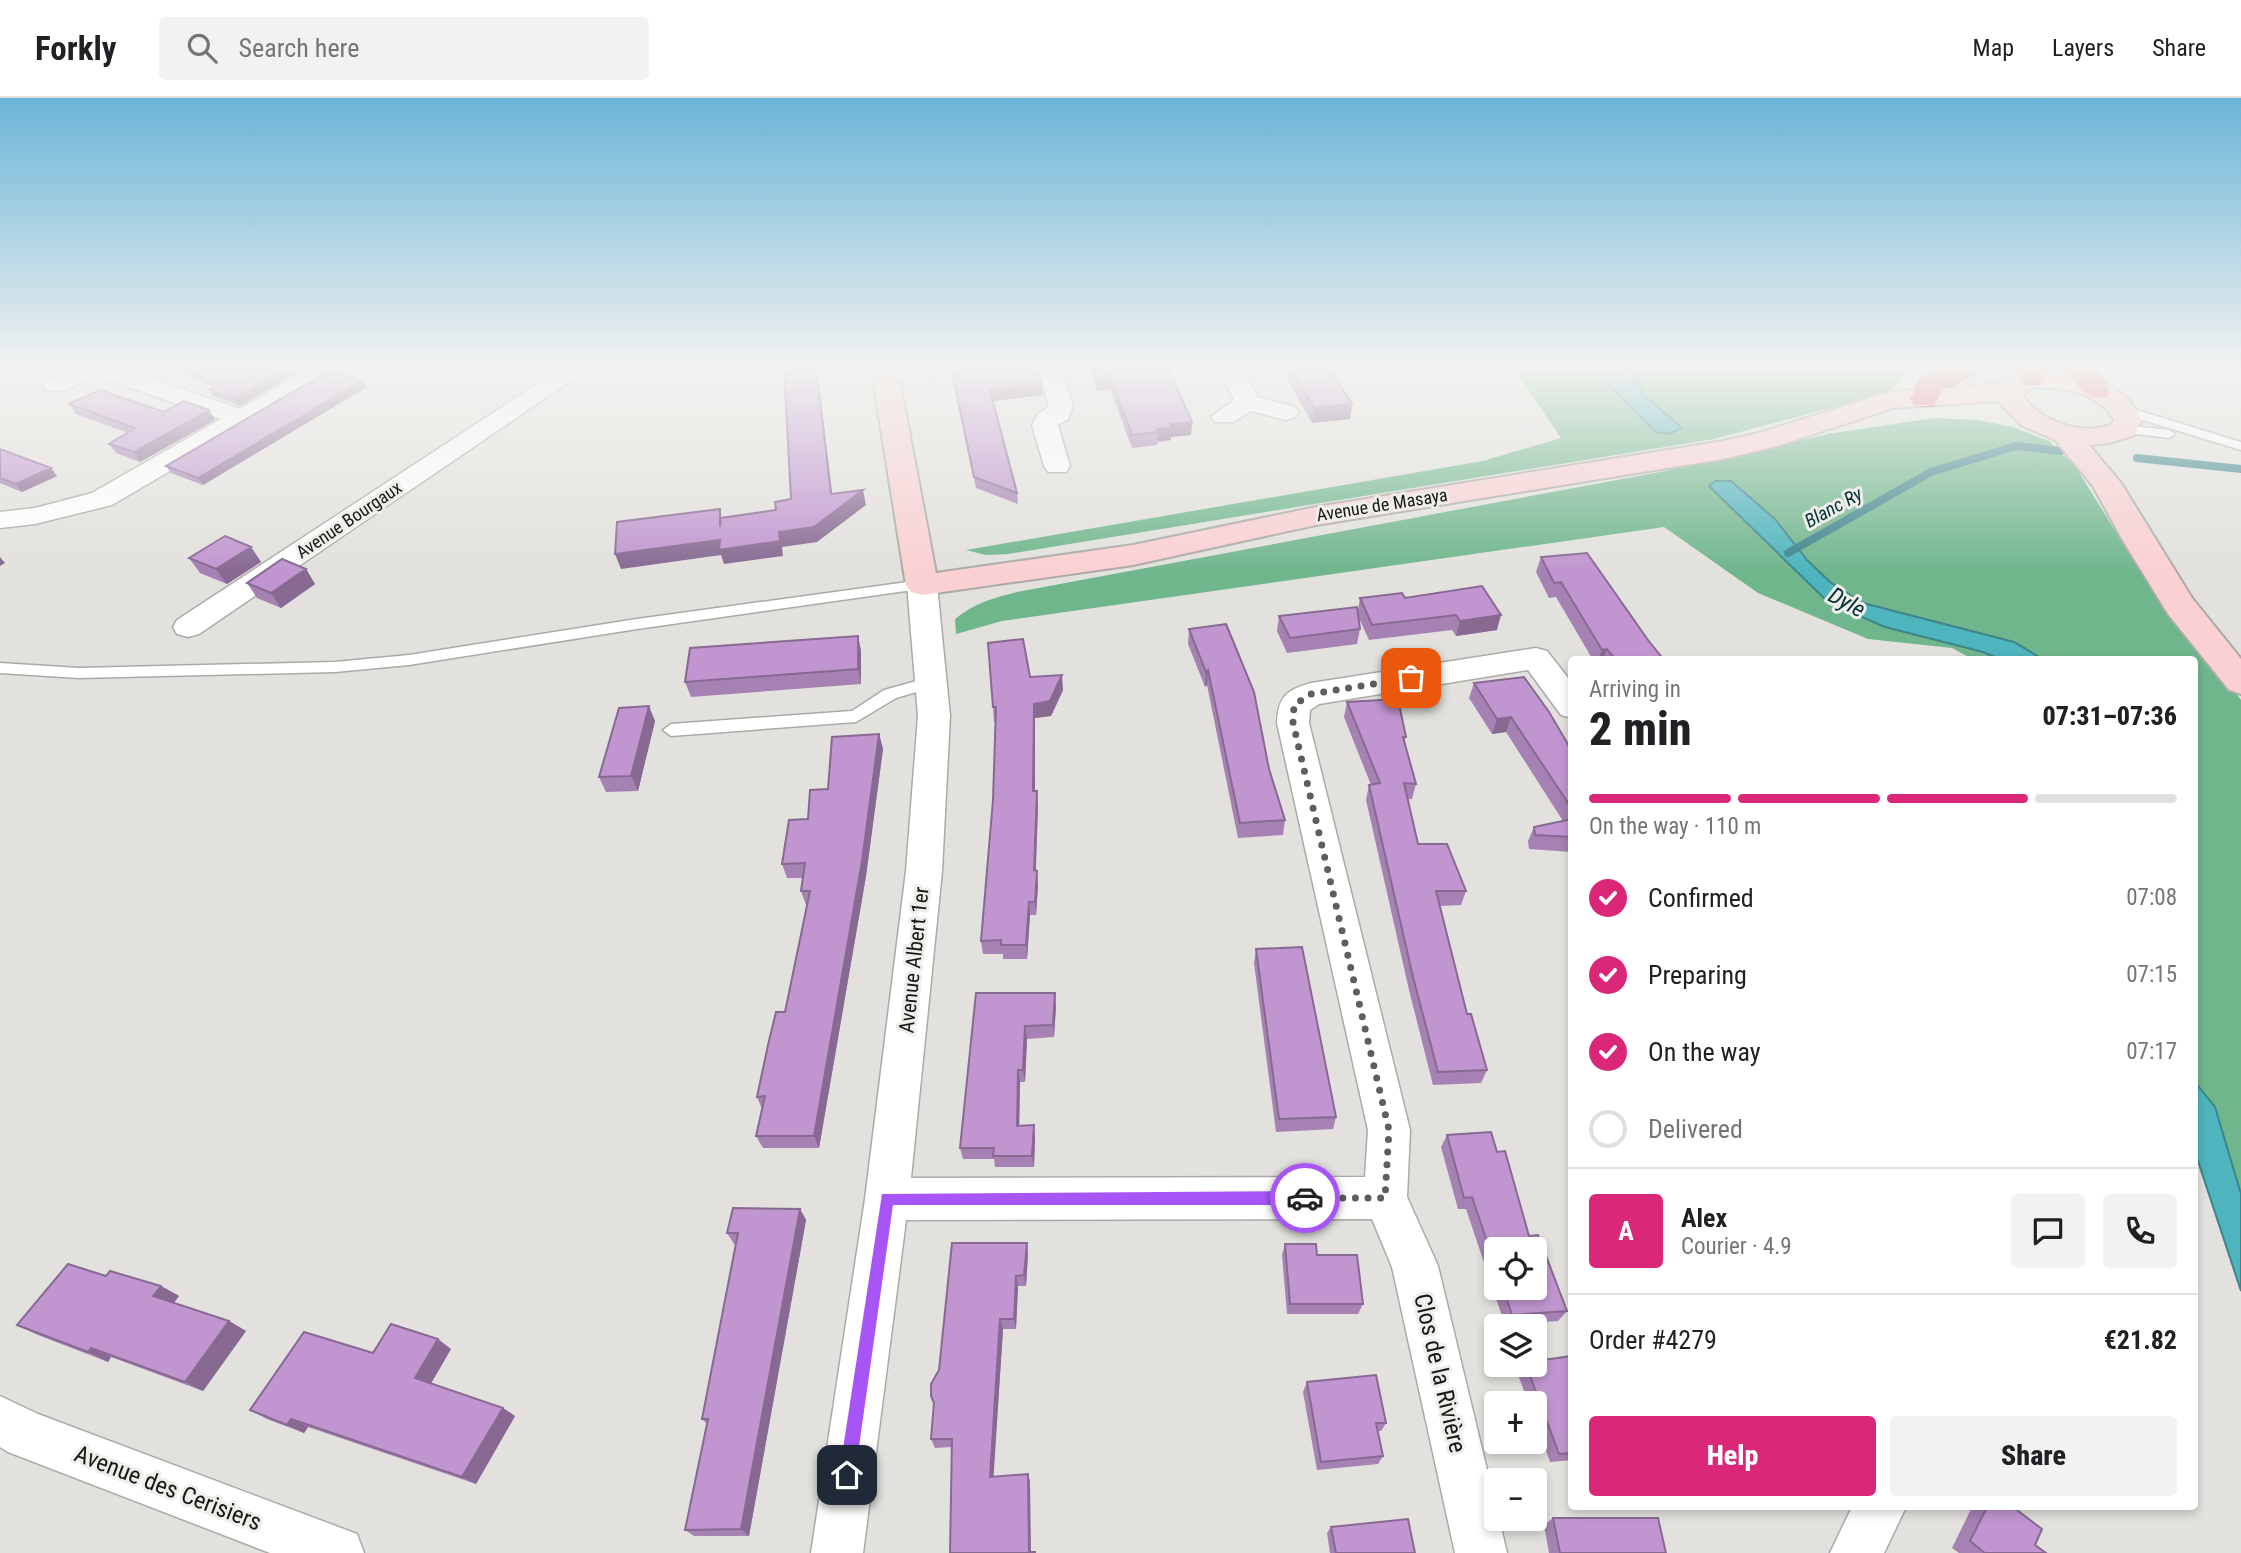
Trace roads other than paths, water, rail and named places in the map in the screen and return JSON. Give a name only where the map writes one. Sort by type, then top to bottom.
[{"type":"main road","name":"Avenue Albert 1er","points":[[895,435],[922,585]]},
{"type":"main road","name":"Avenue de Masaya","points":[[922,585],[1133,555],[1316,516],[1723,450],[1778,435]]},
{"type":"main road","points":[[2058,435],[2106,483],[2138,541],[2180,606],[2241,682]]},
{"type":"main road","points":[[2119,435],[2117,449],[2166,542],[2210,609],[2241,647]]},
{"type":"street","points":[[0,520],[35,516],[102,499],[213,435]]},
{"type":"street","name":"Avenue Bourgaux","points":[[188,627],[477,435]]},
{"type":"street","points":[[1048,435],[1057,466]]},
{"type":"street","name":"Avenue Albert 1er","points":[[836,1553],[887,1199],[929,822],[934,716],[922,585]]},
{"type":"street","name":"Clos de la Rivière","points":[[1481,1553],[1415,1266],[1385,1198],[1389,1130],[1293,723],[1294,705],[1311,694],[1536,658],[1568,702]]},
{"type":"street","points":[[887,1199],[1385,1198]]},
{"type":"street","name":"Avenue des Cerisiers","points":[[0,1421],[26,1434],[338,1553]]},
{"type":"street","points":[[1856,1553],[1878,1510]]},
{"type":"lane","points":[[2176,435],[2241,447]]},
{"type":"lane","points":[[2178,435],[2241,447]]},
{"type":"lane","points":[[0,668],[79,673],[335,667],[409,660],[637,624],[922,585]]},
{"type":"lane","points":[[671,730],[856,716],[890,694],[931,682]]},
{"type":"water","name":"Dyle","points":[[1715,481],[1731,481],[1775,519],[1807,560],[1830,582],[1863,603],[2014,642],[2037,656],[1992,656],[1885,627],[1829,603],[1709,486]]},
{"type":"water","points":[[2198,1086],[2215,1107],[2241,1194],[2241,1291],[2198,1161]]},
{"type":"waterway","name":"Blanc Ry","points":[[1788,553],[1931,472],[2016,446],[2060,451]]},
{"type":"waterway","name":"Blanc Ry","points":[[2137,458],[2241,469]]}]
